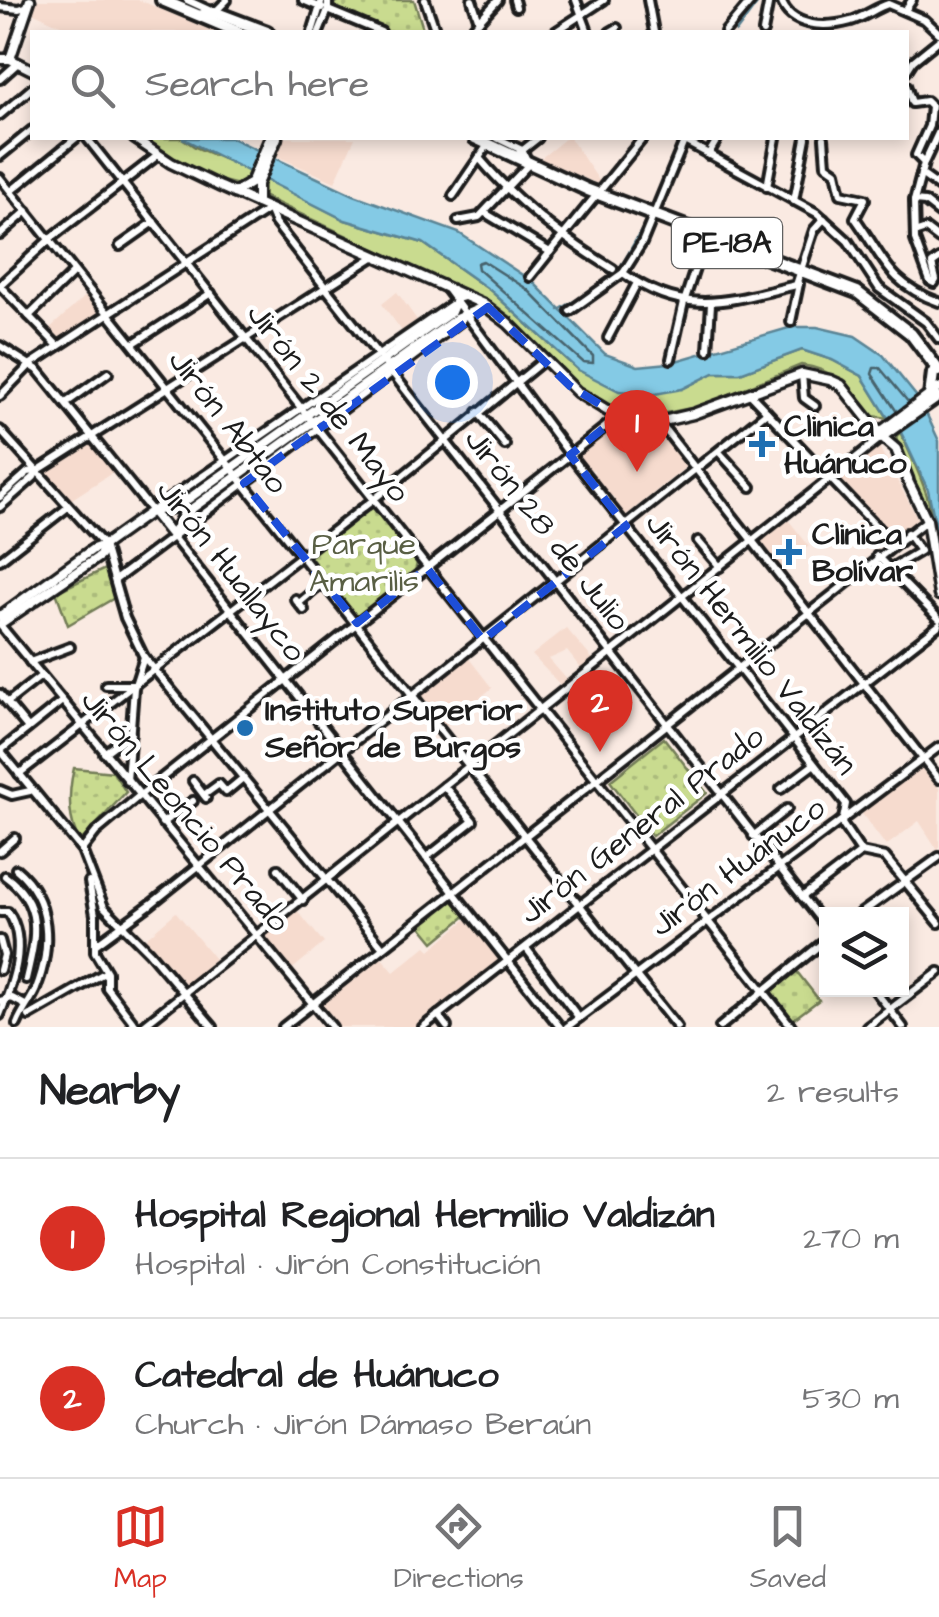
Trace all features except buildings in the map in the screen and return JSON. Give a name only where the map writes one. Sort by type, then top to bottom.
[{"type":"highway","points":[[162,0],[261,30]]},
{"type":"highway","points":[[200,9],[235,30]]},
{"type":"highway","name":"PE-18A","points":[[492,140],[529,164],[597,194],[706,235],[800,277],[858,292],[916,339],[935,391]]},
{"type":"main road","points":[[9,60],[26,5]]},
{"type":"main road","points":[[137,140],[269,209],[488,307],[577,392],[619,416],[659,422],[802,374],[841,385],[896,450],[926,520],[939,595]]},
{"type":"main road","points":[[257,203],[254,184],[272,140]]},
{"type":"main road","points":[[234,192],[254,184]]},
{"type":"main road","points":[[172,536],[183,516],[451,312],[459,296],[464,296]]},
{"type":"main road","points":[[385,363],[475,308],[488,307]]},
{"type":"main road","points":[[882,437],[935,391]]},
{"type":"main road","points":[[872,421],[893,424]]},
{"type":"main road","points":[[0,622],[100,556],[104,545],[152,511],[177,507],[238,475]]},
{"type":"main road","name":"Jirón Huallayco","points":[[152,511],[172,536]]},
{"type":"street","points":[[200,9],[226,0]]},
{"type":"street","points":[[303,0],[327,4],[377,30]]},
{"type":"street","points":[[425,0],[435,30]]},
{"type":"street","points":[[472,0],[480,21]]},
{"type":"street","points":[[471,30],[498,0]]},
{"type":"street","points":[[576,0],[587,30]]},
{"type":"street","points":[[558,30],[604,0]]},
{"type":"street","points":[[648,0],[654,30]]},
{"type":"street","points":[[727,30],[752,0]]},
{"type":"street","points":[[765,30],[769,0]]},
{"type":"street","points":[[781,0],[792,19],[805,22],[835,24],[854,20],[888,4],[906,9],[939,36],[909,67]]},
{"type":"street","points":[[906,9],[912,0]]},
{"type":"street","points":[[317,30],[327,4]]},
{"type":"street","points":[[0,7],[26,5]]},
{"type":"street","points":[[767,22],[772,30]]},
{"type":"street","points":[[0,79],[9,60]]},
{"type":"street","points":[[0,115],[30,90]]},
{"type":"street","points":[[909,94],[912,103],[926,101],[932,106],[929,126],[916,152],[924,163]]},
{"type":"street","points":[[0,156],[30,132]]},
{"type":"street","points":[[939,132],[924,163],[914,201],[918,232],[915,240],[934,283],[932,264],[939,259]]},
{"type":"street","points":[[11,191],[74,140]]},
{"type":"street","name":"Jirón 2 de Mayo","points":[[89,140],[792,1027]]},
{"type":"street","points":[[453,196],[492,140]]},
{"type":"street","points":[[518,154],[536,140]]},
{"type":"street","points":[[530,277],[637,140]]},
{"type":"street","points":[[570,312],[624,274],[683,140]]},
{"type":"street","points":[[685,140],[824,220],[848,241],[875,284],[926,322],[939,338]]},
{"type":"street","points":[[708,155],[717,140]]},
{"type":"street","points":[[767,187],[776,140]]},
{"type":"street","points":[[794,201],[806,140]]},
{"type":"street","points":[[824,140],[826,165],[836,172],[840,194],[866,199],[854,216],[886,268],[902,284],[939,302]]},
{"type":"street","points":[[58,346],[0,286],[51,238],[158,154]]},
{"type":"street","points":[[478,158],[506,190],[562,238],[614,269]]},
{"type":"street","points":[[458,221],[472,220],[484,212],[529,164]]},
{"type":"street","points":[[921,174],[939,186]]},
{"type":"street","name":"Jirón Abtao","points":[[0,178],[677,1027]]},
{"type":"street","points":[[914,201],[925,202],[939,213]]},
{"type":"street","points":[[0,396],[31,364],[269,209]]},
{"type":"street","name":"Jirón 28 de Julio","points":[[269,209],[274,223],[819,918]]},
{"type":"street","points":[[0,235],[28,211]]},
{"type":"street","points":[[484,212],[550,252]]},
{"type":"street","points":[[792,322],[814,230],[824,220]]},
{"type":"street","points":[[120,246],[154,222]]},
{"type":"street","points":[[918,232],[926,229],[939,239]]},
{"type":"street","points":[[671,359],[706,235]]},
{"type":"street","points":[[0,497],[28,472],[37,471],[170,389],[376,256]]},
{"type":"street","points":[[29,316],[74,272]]},
{"type":"street","points":[[624,274],[657,294],[711,304],[800,277]]},
{"type":"street","points":[[608,338],[637,283]]},
{"type":"street","name":"Jirón Hermilio Valdizán","points":[[445,287],[570,455],[846,804],[842,824],[861,852]]},
{"type":"street","points":[[134,344],[211,294]]},
{"type":"street","points":[[708,350],[711,304]]},
{"type":"street","name":"Jirón Huallayco","points":[[0,346],[31,364],[152,511]]},
{"type":"street","points":[[19,774],[372,500],[544,360]]},
{"type":"street","points":[[152,511],[226,459],[308,418],[385,363]]},
{"type":"street","points":[[66,403],[108,373]]},
{"type":"street","points":[[802,374],[804,398],[816,406]]},
{"type":"street","points":[[750,394],[893,544]]},
{"type":"street","points":[[478,412],[505,445]]},
{"type":"street","points":[[95,945],[124,926],[767,412]]},
{"type":"street","points":[[82,850],[96,832],[138,796],[619,416]]},
{"type":"street","points":[[659,422],[939,779]]},
{"type":"street","points":[[0,430],[104,545],[125,618],[144,657],[383,948]]},
{"type":"street","points":[[61,702],[0,751],[82,850],[95,914],[95,952],[107,972],[108,992],[140,1025],[327,881],[882,437]]},
{"type":"street","points":[[719,452],[751,487]]},
{"type":"street","points":[[0,508],[37,471]]},
{"type":"street","points":[[0,560],[68,507]]},
{"type":"street","points":[[283,1027],[926,520]]},
{"type":"street","points":[[890,568],[920,551],[907,533]]},
{"type":"street","points":[[114,580],[172,536]]},
{"type":"street","name":"Jirón Huallayco","points":[[172,536],[560,1027]]},
{"type":"street","points":[[698,540],[720,567]]},
{"type":"street","points":[[877,556],[939,622]]},
{"type":"street","points":[[304,610],[297,601],[324,582]]},
{"type":"street","name":"Jirón Leoncio Prado","points":[[0,622],[138,796],[332,1027]]},
{"type":"street","name":"Jirón General Prado","points":[[423,1027],[939,622]]},
{"type":"street","points":[[30,662],[70,648]]},
{"type":"street","points":[[127,782],[134,686],[144,657]]},
{"type":"street","points":[[8,702],[41,676]]},
{"type":"street","points":[[106,685],[134,686]]},
{"type":"street","points":[[0,694],[28,728]]},
{"type":"street","points":[[104,753],[131,732]]},
{"type":"street","name":"Jirón Huánuco","points":[[568,1027],[939,747]]},
{"type":"street","points":[[780,789],[813,765]]},
{"type":"street","points":[[193,781],[206,797],[219,784],[226,792],[243,778]]},
{"type":"street","points":[[426,858],[473,821],[444,786]]},
{"type":"street","points":[[0,790],[12,795],[30,791]]},
{"type":"street","points":[[162,823],[193,801]]},
{"type":"street","points":[[753,836],[787,809]]},
{"type":"street","points":[[0,851],[15,838]]},
{"type":"street","points":[[802,897],[861,852],[885,857],[939,924]]},
{"type":"street","points":[[870,907],[939,857]]},
{"type":"street","points":[[86,865],[104,907],[213,1027]]},
{"type":"street","points":[[278,869],[303,900]]},
{"type":"street","points":[[16,870],[38,894],[45,914],[46,937],[35,993],[16,1024]]},
{"type":"street","points":[[5,876],[25,892],[34,910],[32,954],[26,979]]},
{"type":"street","points":[[0,1016],[17,964],[14,920],[8,912],[1,914]]},
{"type":"street","points":[[0,940],[4,955],[0,970]]},
{"type":"street","points":[[720,1027],[819,946]]},
{"type":"street","points":[[526,948],[579,1018]]},
{"type":"street","points":[[29,1016],[107,972]]},
{"type":"street","points":[[867,1027],[939,972]]},
{"type":"street","points":[[880,997],[902,1027]]},
{"type":"street","points":[[3,1001],[12,998],[25,1006]]},
{"type":"street","points":[[438,1016],[447,1027]]},
{"type":"highlighted area","points":[[488,307],[570,386],[619,416],[570,455],[626,526],[483,640],[427,568],[357,623],[244,483]]},
{"type":"shaded area","points":[[37,0],[139,0],[211,30],[71,30],[30,11]]},
{"type":"shaded area","points":[[280,140],[354,140],[335,182],[274,155]]},
{"type":"shaded area","points":[[564,140],[571,140],[600,182],[598,184],[540,159]]},
{"type":"shaded area","points":[[90,292],[104,315],[59,341],[49,329]]},
{"type":"shaded area","points":[[397,292],[417,320],[402,331],[382,304]]},
{"type":"shaded area","points":[[616,424],[654,433],[659,430],[687,466],[624,517],[613,504],[614,497],[593,477],[594,470],[587,469],[578,457]]},
{"type":"shaded area","points":[[89,441],[115,471],[69,501],[43,469]]},
{"type":"shaded area","points":[[875,446],[917,517],[895,537],[836,480],[836,476]]},
{"type":"shaded area","points":[[786,517],[809,546],[779,570],[758,539]]},
{"type":"shaded area","points":[[566,628],[595,662],[583,671],[567,651],[549,659],[569,682],[563,688],[532,655]]},
{"type":"shaded area","points":[[467,656],[492,688],[443,728],[420,694]]},
{"type":"shaded area","points":[[920,764],[939,788],[939,852],[919,821],[886,846],[859,810]]},
{"type":"shaded area","points":[[296,909],[324,943],[290,971],[262,936]]},
{"type":"shaded area","points":[[176,912],[215,959],[184,986],[145,939]]},
{"type":"shaded area","points":[[469,917],[503,960],[420,1027],[337,1027],[318,1004],[379,955],[394,972],[426,946],[430,950]]},
{"type":"green space","points":[[339,0],[414,0],[423,30],[382,30],[331,8]]},
{"type":"green space","points":[[143,140],[185,140],[251,171],[244,185],[219,180]]},
{"type":"green space","points":[[262,177],[345,220],[423,243],[491,291],[578,370],[682,389],[714,373],[740,373],[802,350],[862,376],[888,418],[873,416],[834,376],[801,365],[701,406],[651,416],[618,410],[574,384],[490,303],[260,195]]},
{"type":"green space","points":[[900,432],[928,499],[936,534],[939,572],[931,515],[899,448],[896,437]]},
{"type":"green space","name":"Parque Amarilis","points":[[368,508],[374,508],[417,563],[415,571],[361,616],[355,615],[311,553]]},
{"type":"green space","points":[[105,569],[116,597],[68,625],[56,592]]},
{"type":"green space","points":[[664,738],[707,793],[652,836],[610,781]]},
{"type":"green space","points":[[74,768],[113,772],[126,792],[80,842],[70,806]]},
{"type":"green space","points":[[454,897],[468,914],[434,942],[420,925]]},
{"type":"green space","points":[[794,968],[819,1000],[791,1021],[766,991]]},
{"type":"water","points":[[186,140],[236,140],[354,195],[459,233],[533,282],[605,354],[638,366],[669,363],[792,327],[817,327],[855,336],[883,355],[921,402],[939,441],[939,540],[928,490],[898,426],[888,418],[862,376],[802,350],[740,373],[714,373],[682,389],[655,394],[619,391],[578,370],[491,291],[423,243],[345,220]]},
{"type":"waterway","points":[[738,30],[760,0]]},
{"type":"waterway","points":[[651,210],[680,140]]},
{"type":"waterway","points":[[611,279],[648,218]]},
{"type":"waterway","points":[[559,310],[604,283]]},
{"type":"place","name":"Clinica Huánuco","points":[[762,444]]},
{"type":"place","name":"Hospital Regional Hermilio Valdizán","points":[[637,472]]},
{"type":"place","name":"Clinica Bolívar","points":[[789,552]]},
{"type":"place","name":"Instituto Superior Señor de Burgos","points":[[245,728]]},
{"type":"place","name":"Catedral de Huánuco","points":[[600,752]]}]
